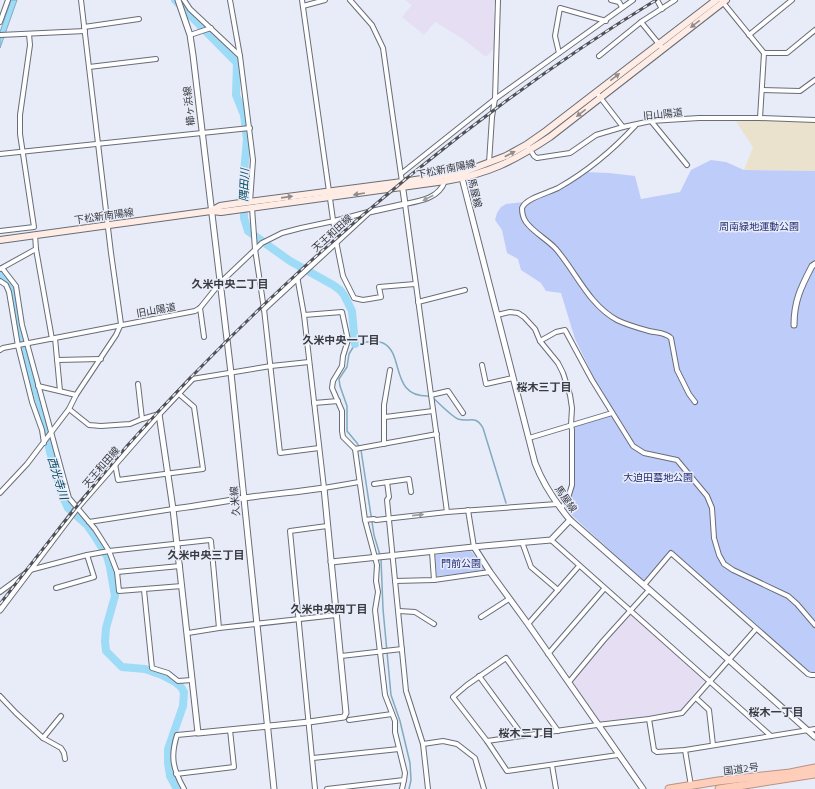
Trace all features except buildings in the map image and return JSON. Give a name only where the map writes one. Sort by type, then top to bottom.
[{"type":"highway","name":"国道2号","points":[[669,789],[790,773],[815,768]]},
{"type":"highway","name":"国道2号","points":[[718,789],[815,774]]},
{"type":"main road","name":"下松新南陽線","points":[[250,205],[329,191],[445,181],[461,176],[506,156],[526,145],[716,0]]},
{"type":"main road","name":"下松新南陽線","points":[[0,240],[211,211],[221,212],[241,206],[330,198],[402,184],[461,176],[491,170],[530,151],[550,137],[723,1]]},
{"type":"street","points":[[0,22],[8,0]]},
{"type":"street","points":[[0,493],[27,464],[69,409],[76,395],[116,335],[121,324],[81,0]]},
{"type":"street","name":"櫛ヶ浜線","points":[[178,0],[190,35],[211,211]]},
{"type":"street","points":[[184,0],[190,9],[240,56]]},
{"type":"street","points":[[230,0],[240,56],[250,128],[253,160],[250,205],[254,249],[264,308],[280,453],[319,448]]},
{"type":"street","points":[[302,0],[336,241],[343,276],[354,298],[363,300],[381,297],[380,287],[415,284]]},
{"type":"street","points":[[303,6],[325,0]]},
{"type":"street","points":[[350,0],[372,25],[383,48],[402,173],[402,184],[415,284],[447,512]]},
{"type":"street","points":[[489,163],[492,117],[495,99],[498,0]]},
{"type":"street","points":[[611,0],[619,2],[624,6]]},
{"type":"street","points":[[623,0],[624,6]]},
{"type":"street","points":[[402,173],[495,99],[633,0]]},
{"type":"street","points":[[657,0],[662,7]]},
{"type":"street","points":[[599,56],[641,22],[675,0]]},
{"type":"street","points":[[749,35],[792,0]]},
{"type":"street","points":[[723,1],[764,53],[760,118]]},
{"type":"street","points":[[559,53],[554,36],[560,8],[606,20]]},
{"type":"street","points":[[0,35],[84,29],[139,19]]},
{"type":"street","points":[[641,22],[663,49]]},
{"type":"street","points":[[190,35],[211,28]]},
{"type":"street","points":[[764,53],[787,53],[815,30]]},
{"type":"street","points":[[0,231],[34,227],[20,134],[20,115],[30,45],[29,34]]},
{"type":"street","points":[[89,67],[156,59]]},
{"type":"street","points":[[762,90],[800,91],[815,80]]},
{"type":"street","points":[[596,92],[623,127]]},
{"type":"street","name":"旧山陽道","points":[[530,151],[537,158],[570,153],[596,135],[651,121],[699,118],[815,120]]},
{"type":"street","points":[[651,121],[687,165]]},
{"type":"street","points":[[635,126],[613,149],[577,177],[526,202],[522,208],[523,218],[527,224],[554,247],[597,304],[609,315],[630,326],[651,332],[666,334],[672,338],[678,370],[686,388],[695,402]]},
{"type":"street","points":[[0,154],[250,128]]},
{"type":"street","points":[[526,145],[530,151]]},
{"type":"street","name":"馬屋線","points":[[461,176],[539,474],[557,504],[570,520],[815,737]]},
{"type":"street","points":[[405,204],[423,201],[432,196],[443,188],[445,181]]},
{"type":"street","name":"天王和田線","points":[[264,308],[369,212],[405,204]]},
{"type":"street","name":"久米線","points":[[211,211],[231,372],[274,789]]},
{"type":"street","points":[[204,336],[200,308],[208,295],[254,249],[262,243],[282,233],[369,212]]},
{"type":"street","points":[[35,235],[36,249],[57,360],[60,391]]},
{"type":"street","points":[[36,249],[1,268],[16,286],[22,324],[50,433],[69,498],[95,529],[109,551],[117,572],[119,591],[182,586]]},
{"type":"street","points":[[794,325],[797,297],[812,266],[815,264]]},
{"type":"street","points":[[184,789],[176,774],[172,753],[177,735],[309,722],[344,717],[346,713],[324,488],[310,362],[298,276]]},
{"type":"street","points":[[0,280],[6,285],[9,292],[18,346],[32,402],[42,430],[44,443]]},
{"type":"street","points":[[418,302],[464,290]]},
{"type":"street","name":"旧山陽道","points":[[0,350],[121,324],[185,314],[200,308]]},
{"type":"street","points":[[304,315],[342,312],[348,340],[343,356],[342,366],[332,388],[342,411],[343,437],[355,449],[365,520],[376,558],[376,581],[378,592],[375,610],[385,695],[394,721],[404,773],[402,789]]},
{"type":"street","points":[[497,315],[510,312],[518,313],[524,317],[534,329],[540,341],[558,363],[567,384],[572,408],[572,485],[568,498],[561,509]]},
{"type":"street","points":[[540,341],[556,332],[565,330],[612,413],[636,449],[648,454],[677,460],[707,496],[712,508],[714,538],[719,555],[724,564],[733,570],[788,596],[815,625]]},
{"type":"street","points":[[57,360],[101,359]]},
{"type":"street","points":[[192,379],[271,366],[310,362]]},
{"type":"street","points":[[482,365],[486,384],[513,378]]},
{"type":"street","points":[[384,444],[384,405],[390,370]]},
{"type":"street","name":"天王和田線","points":[[0,610],[77,508],[159,414],[192,379]]},
{"type":"street","points":[[138,384],[142,418]]},
{"type":"street","points":[[38,386],[76,395]]},
{"type":"street","points":[[431,395],[448,390],[463,413]]},
{"type":"street","points":[[115,464],[118,480],[203,469],[194,407],[178,393]]},
{"type":"street","points":[[314,403],[338,401]]},
{"type":"street","points":[[69,409],[89,425],[101,426],[130,424],[142,418],[159,414],[174,509],[198,733]]},
{"type":"street","points":[[385,417],[433,411]]},
{"type":"street","points":[[529,438],[612,413]]},
{"type":"street","points":[[355,449],[437,434]]},
{"type":"street","points":[[374,484],[409,479],[411,492]]},
{"type":"street","points":[[89,522],[203,506],[244,498],[295,493],[359,482]]},
{"type":"street","points":[[387,482],[389,497],[387,500],[390,518],[406,691],[423,744],[428,789]]},
{"type":"street","points":[[365,520],[468,510],[557,504]]},
{"type":"street","points":[[468,510],[474,547],[642,789]]},
{"type":"street","points":[[331,562],[551,540],[570,520]]},
{"type":"street","points":[[315,789],[290,530],[327,526]]},
{"type":"street","points":[[0,592],[30,570],[87,555],[109,551],[210,540],[219,628]]},
{"type":"street","points":[[551,540],[604,589],[771,736]]},
{"type":"street","points":[[522,542],[531,566],[558,590]]},
{"type":"street","points":[[432,552],[434,580]]},
{"type":"street","points":[[644,586],[671,553],[808,674],[811,676],[815,675]]},
{"type":"street","points":[[56,588],[94,576],[87,555]]},
{"type":"street","points":[[117,572],[180,566]]},
{"type":"street","points":[[528,624],[580,566]]},
{"type":"street","points":[[395,581],[434,580],[490,572]]},
{"type":"street","points":[[548,654],[604,589]]},
{"type":"street","points":[[144,590],[152,668],[168,673],[178,681],[192,680]]},
{"type":"street","points":[[568,682],[649,590]]},
{"type":"street","points":[[481,617],[509,599]]},
{"type":"street","points":[[399,611],[415,612],[434,624]]},
{"type":"street","points":[[188,633],[336,614]]},
{"type":"street","points":[[487,742],[682,713],[756,628]]},
{"type":"street","points":[[341,656],[402,649]]},
{"type":"street","points":[[558,731],[506,658],[479,676],[453,697],[507,771],[618,755]]},
{"type":"street","points":[[479,676],[523,736]]},
{"type":"street","points":[[0,696],[43,738],[61,748],[65,759]]},
{"type":"street","points":[[696,698],[709,710],[714,745]]},
{"type":"street","points":[[349,720],[392,714]]},
{"type":"street","points":[[43,738],[61,716]]},
{"type":"street","points":[[649,719],[654,750],[657,752],[685,750],[815,729]]},
{"type":"street","points":[[176,774],[234,767],[230,730]]},
{"type":"street","points":[[423,744],[443,741],[457,744],[475,758],[484,789]]},
{"type":"street","points":[[312,758],[399,749]]},
{"type":"street","points":[[685,750],[691,786]]},
{"type":"street","points":[[552,765],[556,789]]},
{"type":"street","points":[[327,789],[404,780]]},
{"type":"shaded area","points":[[11,0],[17,0],[0,48],[0,32]]},
{"type":"shaded area","points":[[405,0],[496,0],[497,4],[493,5],[497,45],[486,57],[463,39],[435,22],[424,35],[402,17],[412,5]]},
{"type":"shaded area","points":[[735,120],[815,121],[815,171],[744,170],[753,147]]},
{"type":"shaded area","points":[[631,614],[705,680],[680,711],[600,723],[572,681]]},
{"type":"green space","points":[[711,160],[726,162],[744,170],[815,171],[815,675],[808,675],[671,553],[645,583],[563,507],[570,498],[575,482],[572,426],[612,414],[575,339],[561,293],[546,291],[541,283],[521,270],[518,259],[507,253],[502,230],[495,220],[501,207],[506,204],[524,202],[543,195],[584,172],[635,176],[641,199],[680,192],[691,170]]},
{"type":"green space","name":"門前公園","points":[[471,551],[486,571],[437,576],[435,555]]},
{"type":"waterway","name":"隅田川","points":[[175,0],[237,63],[236,95],[244,115],[247,139],[243,184],[244,218],[248,231],[290,261],[340,290],[352,311],[355,344]]},
{"type":"waterway","name":"西光寺川","points":[[0,273],[14,290],[18,328],[41,407],[50,452],[62,495],[68,508],[87,525],[107,556],[115,596],[106,628],[106,651],[122,667],[145,669],[162,675],[175,682],[184,692],[183,706],[168,749],[170,776],[177,789]]},
{"type":"waterway","points":[[380,555],[374,535],[361,450],[347,431],[347,406],[339,379],[347,367],[349,354],[355,344],[373,341],[380,342],[390,348],[399,374],[408,390],[417,395],[430,396]]},
{"type":"waterway","points":[[433,398],[458,419],[475,420],[483,428],[506,503]]},
{"type":"waterway","points":[[381,559],[383,609],[391,695],[400,721],[410,763],[411,780],[409,789]]},
{"type":"railway","points":[[0,604],[78,504],[127,446],[206,362],[288,282],[375,205],[465,132],[559,63],[656,0]]},
{"type":"district","name":"久米中央二丁目","points":[[230,284]]},
{"type":"district","name":"久米中央一丁目","points":[[341,340]]},
{"type":"district","name":"桜木三丁目","points":[[544,387]]},
{"type":"district","name":"久米中央三丁目","points":[[206,555]]},
{"type":"district","name":"久米中央四丁目","points":[[329,609]]},
{"type":"district","name":"桜木一丁目","points":[[776,712]]},
{"type":"district","name":"桜木二丁目","points":[[526,733]]},
{"type":"park label","name":"周南緑地運動公園","points":[[759,226]]},
{"type":"park label","name":"大迫田墓地公園","points":[[658,477]]}]
